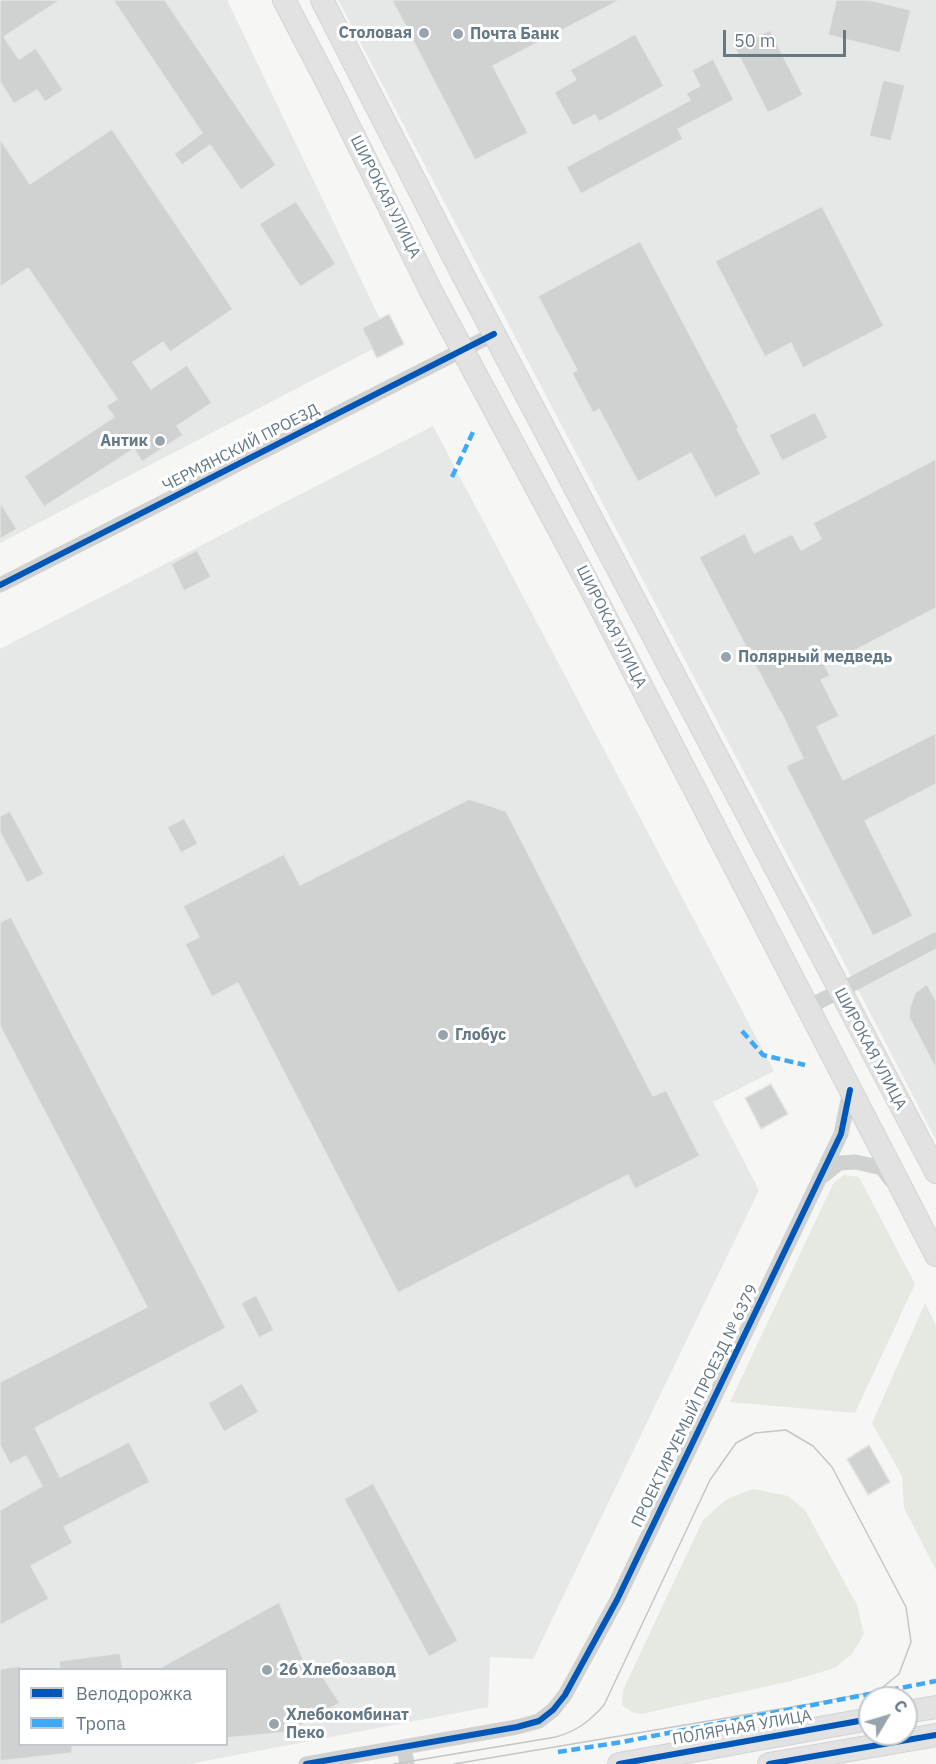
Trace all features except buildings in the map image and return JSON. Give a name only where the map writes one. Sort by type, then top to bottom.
[{"type":"main road","name":"ШИРОКАЯ УЛИЦА","points":[[284,0],[462,350],[591,589],[936,1255]]},
{"type":"main road","name":"ШИРОКАЯ УЛИЦА","points":[[322,0],[494,334],[839,992],[936,1172]]},
{"type":"main road","points":[[413,254],[424,264],[433,264],[437,260],[441,232]]},
{"type":"main road","points":[[918,1710],[936,1707]]},
{"type":"main road","name":"ПОЛЯРНАЯ УЛИЦА","points":[[620,1764],[858,1721]]},
{"type":"main road","points":[[769,1764],[936,1735]]},
{"type":"street","name":"ЧЕРМЯНСКИЙ ПРОЕЗД","points":[[0,585],[494,334]]},
{"type":"street","points":[[807,1008],[936,940]]},
{"type":"street","name":"ПРОЕКТИРУЕМЫЙ ПРОЕЗД № 6379","points":[[404,1748],[495,1733],[538,1721],[553,1710],[565,1695],[617,1600],[821,1177],[841,1134],[850,1090]]},
{"type":"street","points":[[821,1177],[839,1163],[856,1162],[882,1168],[910,1208]]},
{"type":"street","points":[[306,1764],[404,1748],[407,1764]]},
{"type":"shaded area","points":[[0,0],[227,0],[390,340],[0,543]]},
{"type":"shaded area","points":[[338,0],[936,0],[936,1140],[839,953]]},
{"type":"shaded area","points":[[433,426],[774,1071],[713,1102],[759,1190],[533,1659],[490,1657],[488,1707],[189,1764],[0,1764],[0,649]]},
{"type":"shaded area","points":[[844,1175],[859,1177],[915,1284],[855,1413],[730,1402],[833,1184]]},
{"type":"shaded area","points":[[925,1303],[936,1325],[936,1570],[904,1508],[902,1476],[872,1423]]},
{"type":"shaded area","points":[[753,1489],[788,1496],[805,1510],[857,1605],[864,1634],[852,1654],[835,1668],[787,1682],[641,1714],[632,1712],[622,1705],[623,1690],[703,1520],[727,1499]]},
{"type":"tram line","points":[[394,1764],[556,1737],[583,1725],[604,1705],[710,1480],[736,1443],[755,1433],[786,1430],[813,1446],[832,1467],[906,1607],[911,1642],[899,1674],[878,1691],[454,1764]]},
{"type":"marked path","points":[[452,477],[473,432]]},
{"type":"marked path","points":[[742,1031],[763,1055],[805,1065]]},
{"type":"marked path","points":[[558,1752],[622,1742],[936,1681]]},
{"type":"cycle path","points":[[0,585],[494,334]]},
{"type":"cycle path","points":[[306,1764],[517,1727],[539,1721],[553,1710],[565,1695],[617,1600],[841,1134],[850,1090]]},
{"type":"cycle path","points":[[619,1764],[858,1721]]},
{"type":"cycle path","points":[[769,1764],[936,1735]]},
{"type":"place","name":"Столовая","points":[[424,33]]},
{"type":"place","name":"Почта Банк","points":[[458,34]]},
{"type":"place","name":"Антик","points":[[160,441]]},
{"type":"place","name":"Полярный медведь","points":[[726,657]]},
{"type":"place","name":"Глобус","points":[[443,1035]]},
{"type":"place","name":"26 Хлебозавод","points":[[267,1670]]},
{"type":"place","name":"Хлебокомбинат Пеко","points":[[274,1724]]}]
